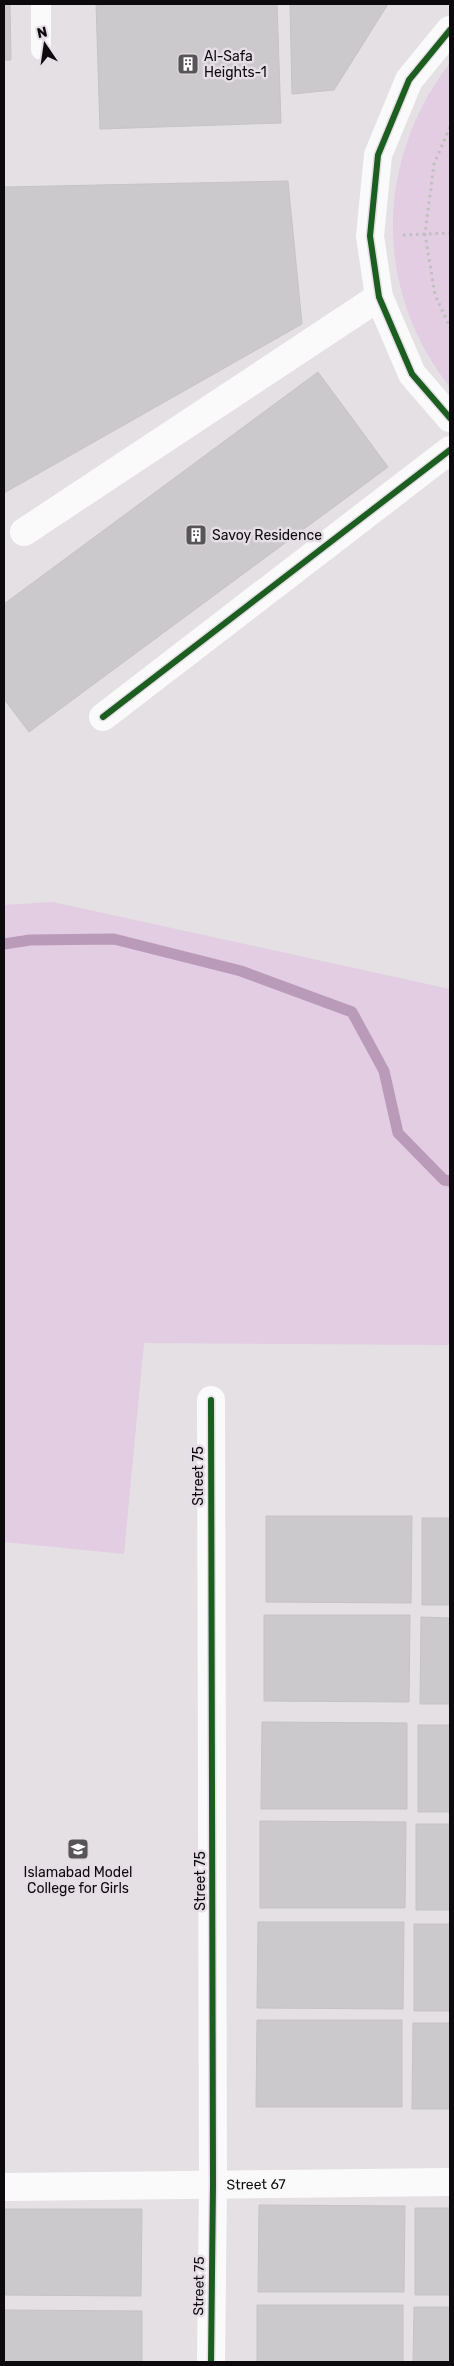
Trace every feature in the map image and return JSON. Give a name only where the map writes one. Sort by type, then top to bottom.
[{"type":"street","points":[[450,30],[409,80],[378,155],[370,236],[379,297],[412,374],[450,418]]},
{"type":"street","points":[[24,532],[379,297]]},
{"type":"street","points":[[102,717],[450,450]]},
{"type":"street","name":"Street 75","points":[[210,1400],[213,2185],[211,2362]]},
{"type":"street","name":"Street 67","points":[[4,2187],[450,2182]]},
{"type":"lane","points":[[41,4],[41,50]]},
{"type":"path","points":[[450,127],[434,164],[424,234],[435,295],[450,327]]},
{"type":"path","points":[[370,236],[450,233]]},
{"type":"shaded area","points":[[450,63],[450,387],[425,349],[407,309],[396,267],[393,225],[397,183],[408,141],[425,101]]},
{"type":"shaded area","points":[[53,902],[450,989],[450,1345],[144,1343],[124,1554],[4,1542],[4,905]]},
{"type":"building","points":[[4,4],[10,4],[11,60],[4,60]]},
{"type":"building","name":"Al-Safa Heights-1","points":[[96,4],[277,4],[281,123],[100,129]]},
{"type":"building","points":[[290,4],[388,4],[334,90],[292,94]]},
{"type":"building","points":[[288,181],[302,324],[4,493],[4,187]]},
{"type":"building","name":"Savoy Residence","points":[[318,372],[388,467],[29,732],[4,699],[4,604]]},
{"type":"building","points":[[266,1516],[412,1516],[411,1603],[266,1602]]},
{"type":"building","points":[[422,1518],[450,1518],[450,1605],[422,1605]]},
{"type":"building","points":[[264,1615],[410,1615],[409,1702],[264,1701]]},
{"type":"building","points":[[421,1617],[450,1618],[450,1704],[420,1704]]},
{"type":"building","points":[[262,1722],[407,1723],[407,1809],[261,1809]]},
{"type":"building","points":[[418,1725],[450,1725],[450,1812],[418,1812]]},
{"type":"building","points":[[260,1821],[406,1822],[405,1908],[260,1908]]},
{"type":"building","points":[[416,1824],[450,1824],[450,1910],[416,1910]]},
{"type":"building","points":[[258,1922],[404,1922],[403,2009],[257,2008]]},
{"type":"building","points":[[414,1924],[450,1924],[450,2011],[414,2011]]},
{"type":"building","points":[[257,2020],[402,2020],[402,2107],[256,2107]]},
{"type":"building","points":[[413,2023],[450,2023],[450,2109],[412,2109]]},
{"type":"building","points":[[259,2205],[405,2206],[404,2292],[258,2292]]},
{"type":"building","points":[[415,2208],[450,2208],[450,2295],[415,2295]]},
{"type":"building","points":[[4,2209],[142,2209],[141,2296],[4,2295]]},
{"type":"building","points":[[257,2305],[403,2305],[403,2362],[257,2362]]},
{"type":"building","points":[[414,2307],[450,2307],[450,2362],[413,2362]]},
{"type":"building","points":[[4,2310],[142,2311],[142,2362],[4,2362]]},
{"type":"waterway","points":[[4,944],[30,940],[114,939],[241,971],[352,1012],[384,1071],[398,1133],[444,1180],[450,1181]]},
{"type":"cycle path","points":[[450,30],[409,80],[378,155],[370,236],[379,297],[412,374],[450,418]]},
{"type":"cycle path","points":[[103,717],[450,450]]},
{"type":"cycle path","points":[[211,1400],[213,2185],[211,2362]]},
{"type":"place","name":"Al-Safa Heights-1","points":[[188,64]]},
{"type":"place","name":"Savoy Residence","points":[[196,535]]},
{"type":"place","name":"Islamabad Model College for Girls","points":[[78,1849]]}]
